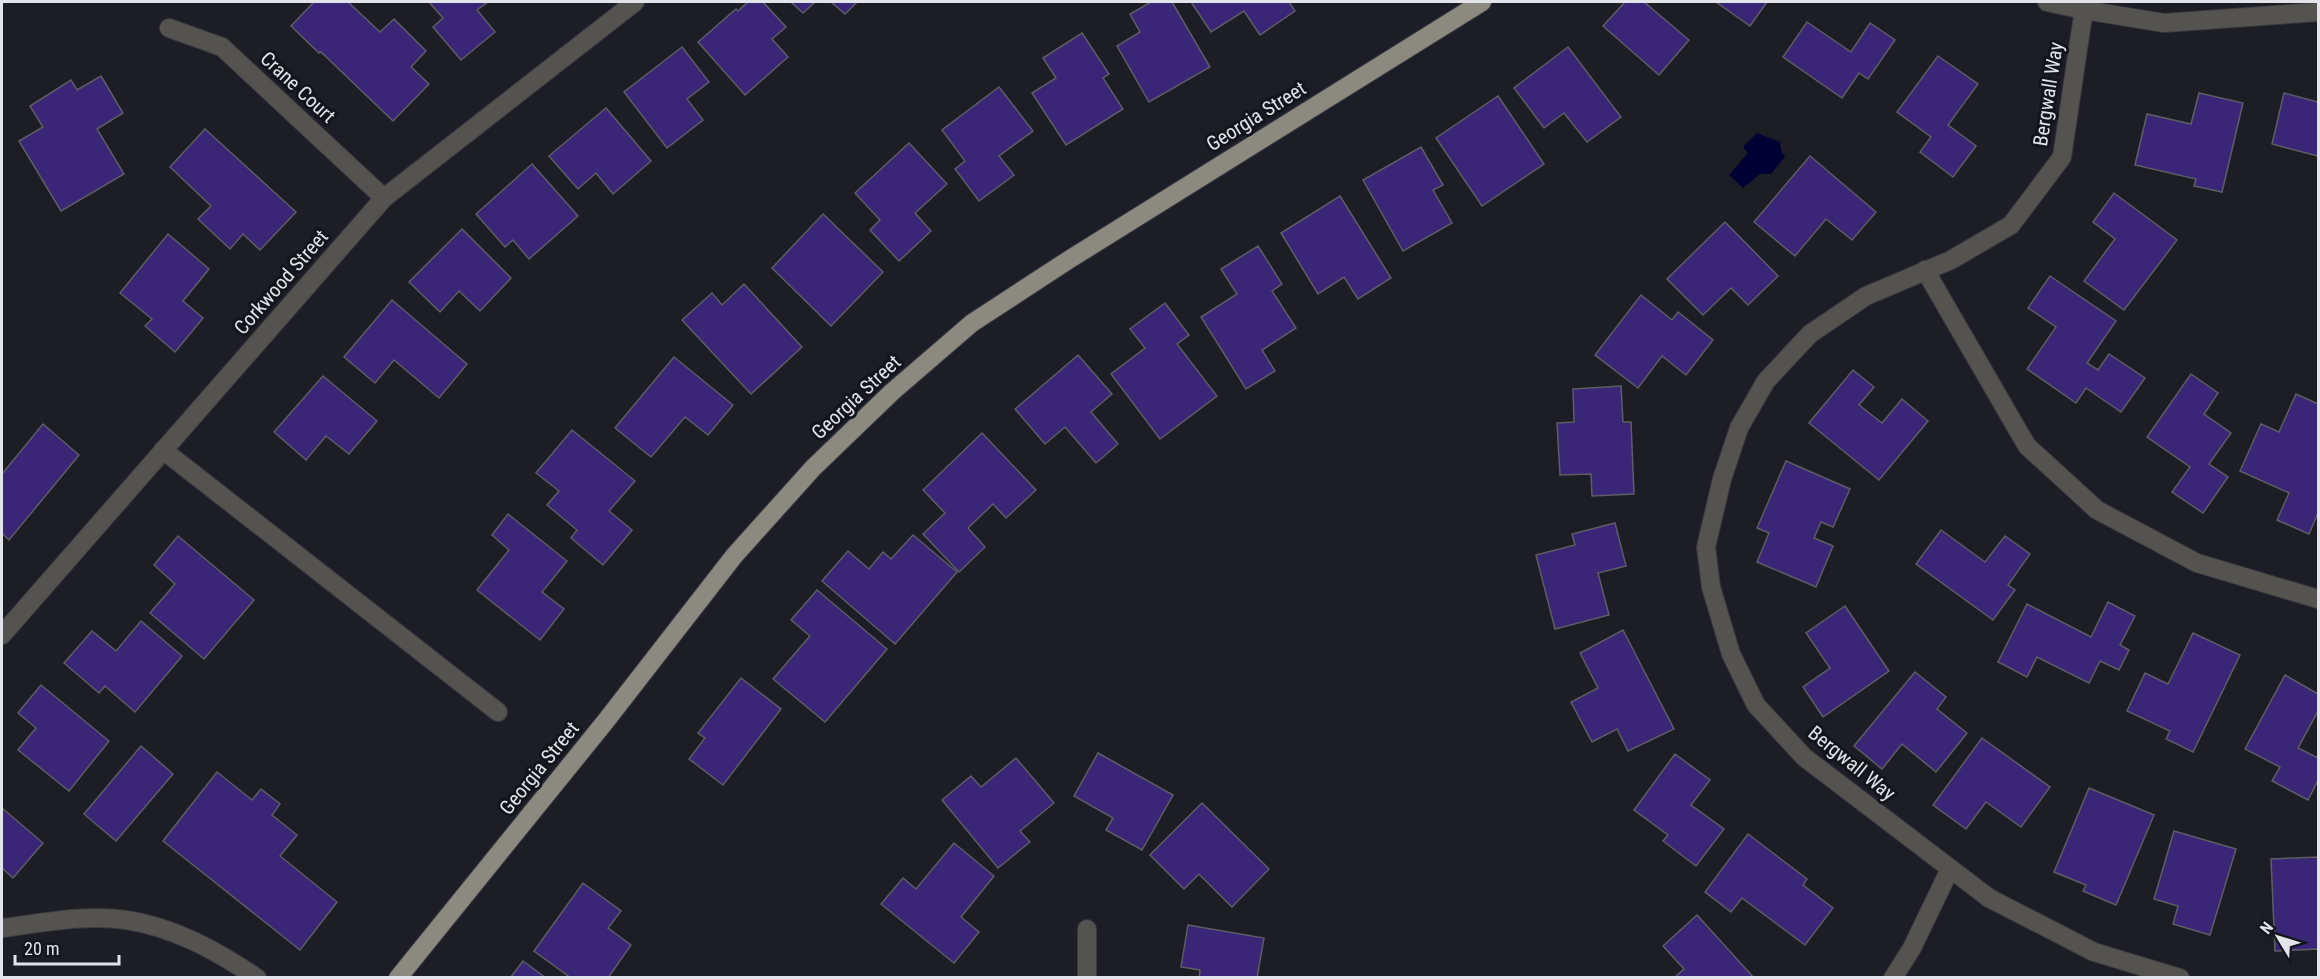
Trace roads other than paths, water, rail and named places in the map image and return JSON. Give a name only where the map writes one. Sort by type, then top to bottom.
[{"type":"main road","name":"Georgia Street","points":[[398,978],[590,740],[734,556],[813,468],[892,393],[972,323],[1070,258],[1482,2]]},
{"type":"street","name":"Corkwood Street","points":[[2,635],[384,198],[635,2]]},
{"type":"street","points":[[2047,2],[2085,6],[2164,23],[2319,12]]},
{"type":"street","name":"Bergwall Way","points":[[2085,6],[2062,157],[2011,225],[1951,260],[1866,296],[1810,334],[1766,381],[1739,428],[1722,479],[1706,547],[1711,587],[1731,654],[1756,705],[1804,757],[1989,898],[2094,952],[2180,978]]},
{"type":"street","name":"Crane Court","points":[[169,28],[222,47],[384,198]]},
{"type":"street","points":[[1924,270],[2027,446],[2097,510],[2197,563],[2319,599]]},
{"type":"street","points":[[163,450],[498,712]]},
{"type":"street","points":[[1893,978],[1912,948],[1950,869]]},
{"type":"street","points":[[2,928],[75,919],[125,920],[173,931],[229,958],[256,978]]},
{"type":"street","points":[[1087,929],[1087,978]]}]
